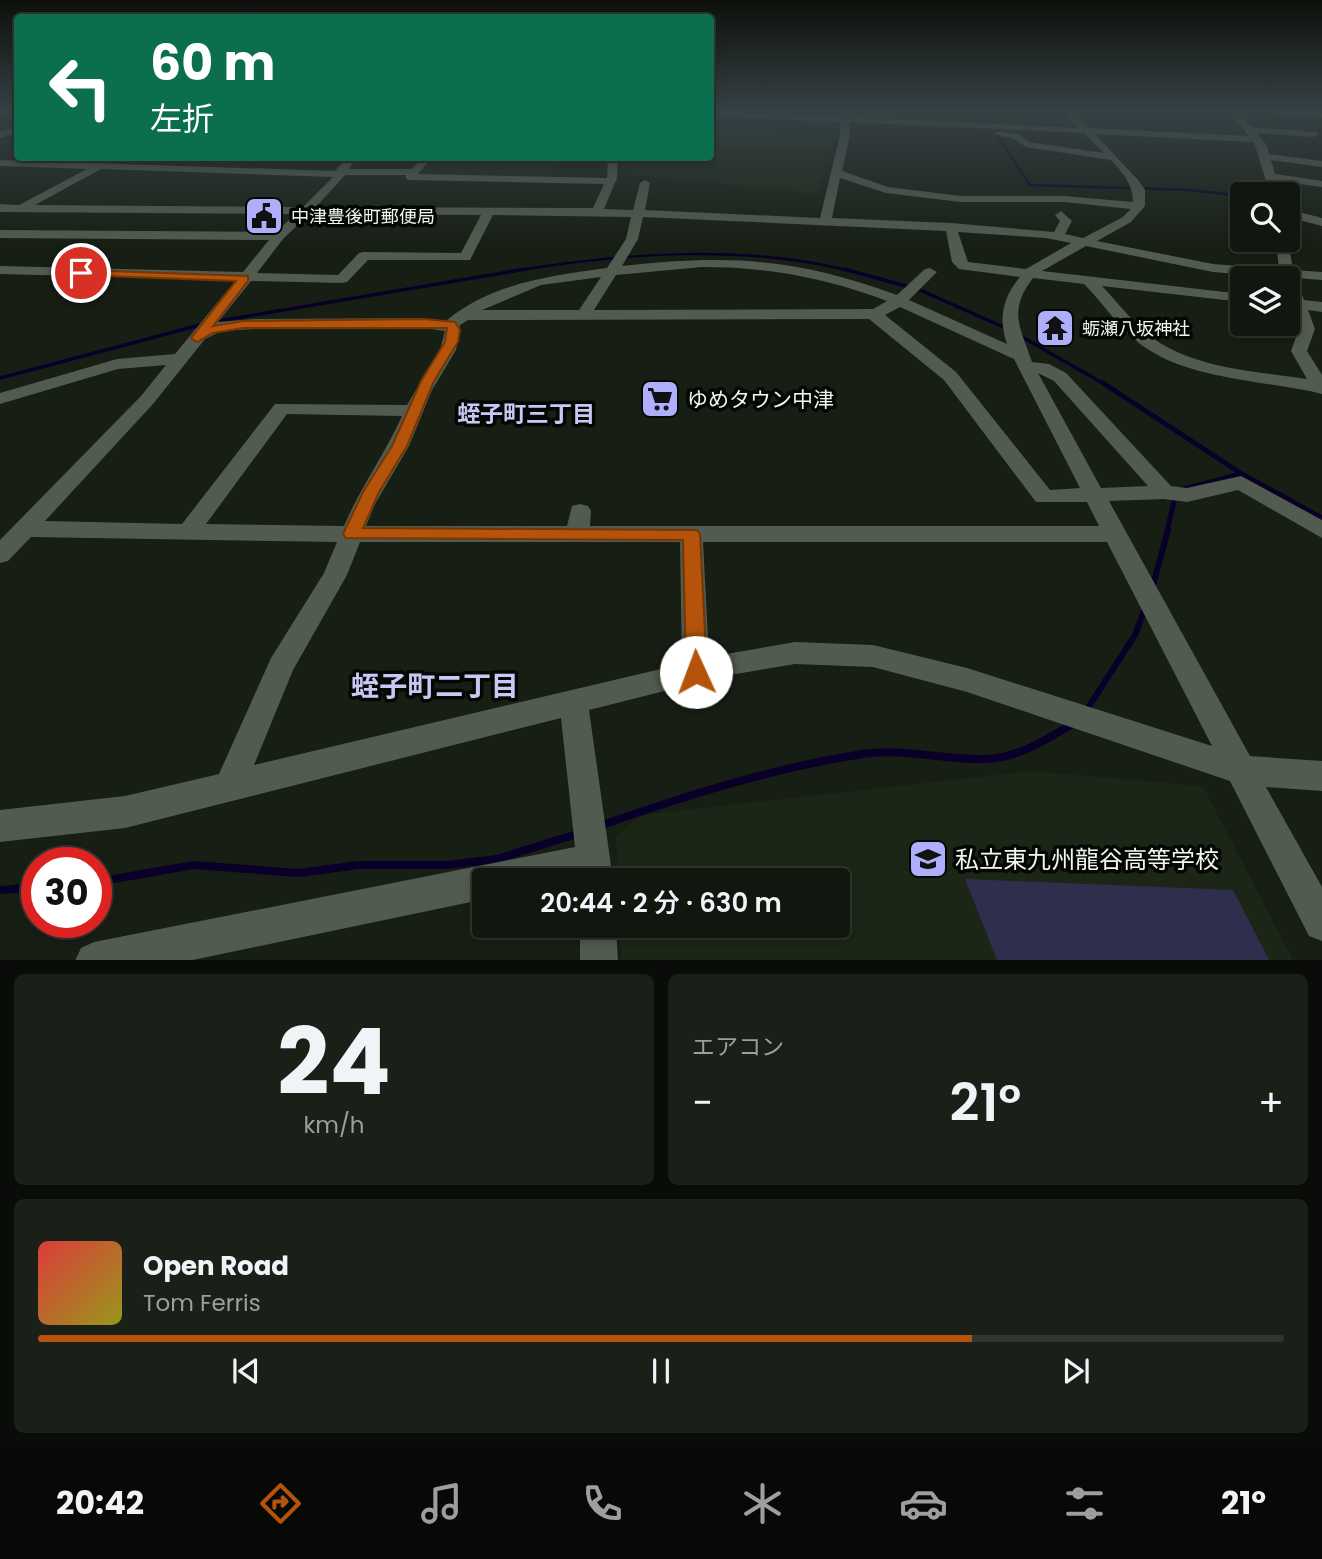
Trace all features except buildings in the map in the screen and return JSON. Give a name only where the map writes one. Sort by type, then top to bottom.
[{"type":"street","points":[[825,220],[840,156]]},
{"type":"street","points":[[1049,159],[1073,159],[1068,156]]},
{"type":"street","points":[[1112,156],[1138,187],[1141,195],[1139,206],[1121,225],[1052,256],[1027,273],[1014,291],[1009,308],[1011,329],[1024,361],[1322,923]]},
{"type":"street","points":[[1274,182],[1267,157],[1322,164]]},
{"type":"street","points":[[66,165],[77,161]]},
{"type":"street","points":[[179,169],[194,161]]},
{"type":"street","points":[[222,171],[239,161]]},
{"type":"street","points":[[0,555],[147,400],[279,236],[335,182],[349,161]]},
{"type":"street","points":[[424,161],[410,177],[560,180],[612,178]]},
{"type":"street","points":[[597,212],[612,178],[613,161]]},
{"type":"street","points":[[0,163],[222,171],[414,172]]},
{"type":"street","points":[[0,172],[19,163]]},
{"type":"street","points":[[0,218],[100,166]]},
{"type":"street","points":[[836,173],[886,190],[961,199],[1073,199],[1139,206]]},
{"type":"street","points":[[583,316],[628,247],[639,214],[645,183]]},
{"type":"street","points":[[1300,185],[1322,184]]},
{"type":"street","points":[[1300,189],[1322,192]]},
{"type":"street","points":[[0,208],[597,212],[825,220],[1058,236],[1146,257],[1230,269]]},
{"type":"street","points":[[0,270],[342,279],[364,256],[465,257],[489,211]]},
{"type":"street","points":[[1058,236],[1066,221],[1061,215]]},
{"type":"street","points":[[1300,216],[1322,222]]},
{"type":"street","points":[[951,228],[961,264],[1230,297]]},
{"type":"street","points":[[0,234],[279,236]]},
{"type":"street","points":[[229,787],[281,666],[335,575],[371,492],[400,446],[428,381],[452,342],[458,320],[535,283],[610,272],[713,264],[753,264],[812,272],[899,301],[1060,377],[1143,466],[1172,493]]},
{"type":"street","points":[[197,338],[209,330],[243,324],[424,323],[583,316],[873,314],[882,313],[899,301],[930,272]]},
{"type":"street","points":[[1300,274],[1322,276]]},
{"type":"street","points":[[1088,280],[1145,340],[1165,354],[1187,361],[1322,388]]},
{"type":"street","points":[[1300,304],[1322,307]]},
{"type":"street","points":[[873,314],[950,376],[1044,497],[1172,493],[1241,483],[1322,530]]},
{"type":"street","points":[[1300,317],[1307,329],[1299,351],[1322,388]]},
{"type":"street","points":[[0,399],[117,365],[181,359]]},
{"type":"street","points":[[188,531],[282,408],[414,411]]},
{"type":"street","points":[[25,529],[352,534],[579,523],[691,534],[1115,534]]},
{"type":"street","points":[[691,534],[696,672]]},
{"type":"street","points":[[0,826],[125,811],[751,659],[795,653],[864,655],[932,669],[1240,770],[1322,776]]},
{"type":"street","points":[[565,868],[595,863],[574,702]]},
{"type":"street","points":[[99,960],[472,885]]},
{"type":"street","points":[[598,938],[599,960]]},
{"type":"shaded area","points":[[714,156],[828,156],[818,194],[620,173],[623,161],[714,161]]},
{"type":"shaded area","points":[[428,161],[556,161],[548,179],[415,177]]},
{"type":"shaded area","name":"私立東九州龍谷高等学校","points":[[1031,771],[1203,786],[1293,960],[621,960],[620,938],[850,938],[850,868],[617,868],[616,837],[641,815]]},
{"type":"shaded area","points":[[965,879],[1233,890],[1269,960],[997,960]]},
{"type":"waterway","points":[[1011,156],[1030,185],[1190,190],[1230,195]]},
{"type":"waterway","points":[[515,271],[640,256],[725,254],[768,257],[851,271]]},
{"type":"waterway","points":[[515,271],[526,269]]},
{"type":"waterway","points":[[844,269],[920,290],[1008,329]]},
{"type":"waterway","points":[[213,322],[515,271]]},
{"type":"waterway","points":[[0,378],[204,324]]},
{"type":"waterway","points":[[1017,334],[1106,385]]},
{"type":"waterway","points":[[1103,383],[1242,474],[1322,518]]},
{"type":"waterway","points":[[1180,490],[1241,474]]},
{"type":"waterway","points":[[1167,531],[1175,497]]},
{"type":"waterway","points":[[1152,589],[1168,530]]},
{"type":"waterway","points":[[1086,711],[1135,635],[1145,608]]},
{"type":"waterway","points":[[599,826],[729,784],[795,767],[863,754],[893,752],[971,759],[998,758],[1032,747],[1074,723]]},
{"type":"waterway","points":[[112,879],[194,865],[298,873],[359,865],[447,865],[497,859],[580,833]]},
{"type":"waterway","points":[[0,890],[21,888]]},
{"type":"place","name":"中津豊後町郵便局","points":[[264,216]]},
{"type":"place","name":"蛎瀬八坂神社","points":[[1055,328]]},
{"type":"place","name":"ゆめタウン中津","points":[[660,399]]},
{"type":"place","name":"私立東九州龍谷高等学校","points":[[928,859]]},
{"type":"district","name":"蛭子町三丁目","points":[[526,414]]},
{"type":"district","name":"蛭子町二丁目","points":[[435,686]]},
{"type":"route","points":[[81,273],[244,278],[197,338],[209,330],[243,324],[451,325],[454,327],[452,342],[428,381],[400,446],[377,480],[352,534],[691,534],[696,672]]}]
